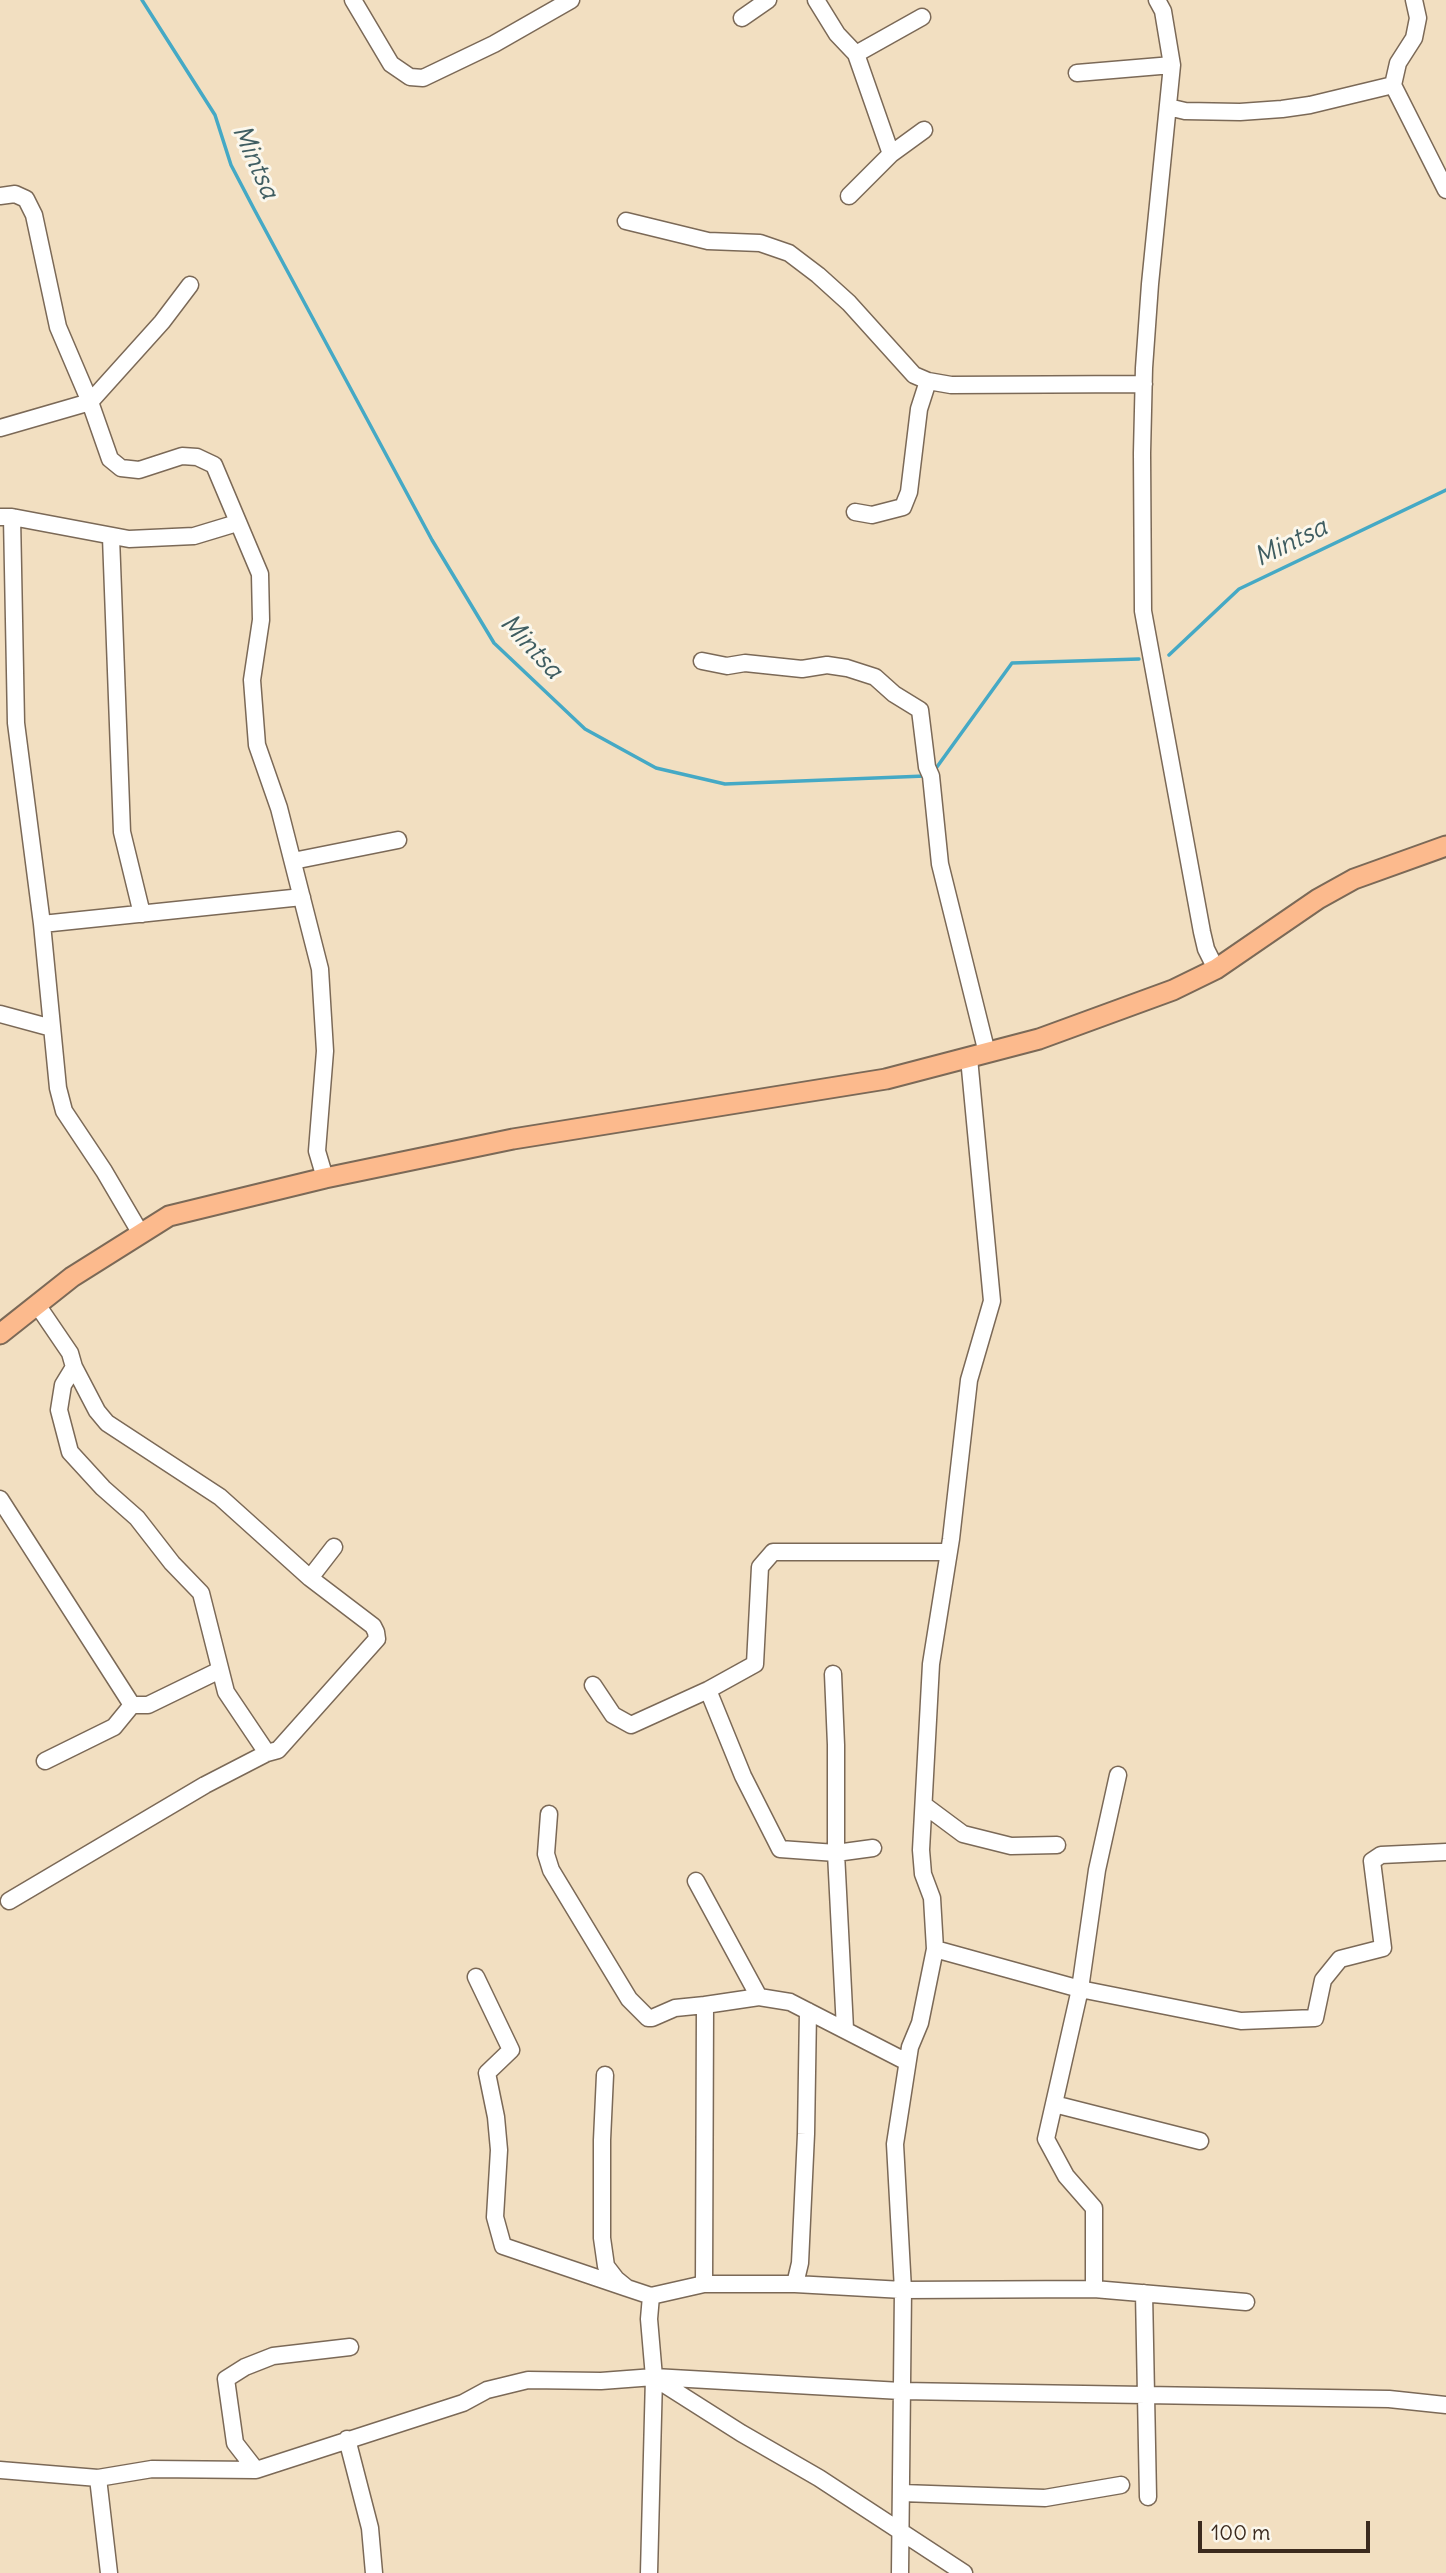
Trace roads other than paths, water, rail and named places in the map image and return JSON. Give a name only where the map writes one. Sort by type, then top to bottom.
[{"type":"main road","points":[[0,1334],[72,1277],[169,1216],[326,1178],[513,1139],[886,1079],[978,1056],[1039,1038],[1173,990],[1216,969],[1318,899],[1354,879],[1446,846]]},
{"type":"street","points":[[353,0],[391,64],[410,77],[423,78],[494,44],[571,0]]},
{"type":"street","points":[[742,18],[768,0]]},
{"type":"street","points":[[817,0],[837,34],[856,54],[891,154]]},
{"type":"street","points":[[1157,0],[1163,11],[1172,65],[1150,284],[1144,384],[1143,611],[1202,932],[1206,949],[1216,969]]},
{"type":"street","points":[[1414,0],[1418,18],[1414,38],[1398,63],[1394,85],[1446,190]]},
{"type":"street","points":[[856,54],[922,17]]},
{"type":"street","points":[[1077,73],[1172,65]]},
{"type":"street","points":[[1168,107],[1185,111],[1240,112],[1282,109],[1394,85]]},
{"type":"street","points":[[849,196],[891,154],[924,130]]},
{"type":"street","points":[[0,196],[15,194],[26,199],[34,215],[58,327],[90,402],[110,459],[121,468],[139,470],[182,456],[197,457],[214,465],[260,574],[261,620],[252,680],[257,745],[279,808],[320,970],[326,1051],[317,1151],[326,1178]]},
{"type":"street","points":[[626,221],[708,241],[760,243],[789,253],[849,303],[914,375],[928,381],[951,385],[1144,384]]},
{"type":"street","points":[[0,428],[90,402],[162,322],[190,285]]},
{"type":"street","points":[[855,512],[872,515],[903,507],[909,492],[919,409],[928,381]]},
{"type":"street","points":[[141,1234],[64,1111],[58,1088],[42,924],[16,723],[6,517],[129,539],[194,536],[237,523]]},
{"type":"street","points":[[111,537],[122,832],[142,914]]},
{"type":"street","points":[[702,662],[727,666],[745,663],[802,668],[827,665],[848,668],[875,677],[894,694],[920,710],[927,767],[931,776],[940,864],[978,1056],[992,1301],[969,1380],[949,1552],[931,1664],[922,1862],[923,1874],[932,1898],[935,1949],[920,2023],[907,2062],[895,2144],[903,2290],[900,2573]]},
{"type":"street","points":[[293,861],[398,839]]},
{"type":"street","points":[[42,924],[302,897]]},
{"type":"street","points":[[0,1014],[52,1028]]},
{"type":"street","points":[[9,1901],[205,1785],[278,1750],[377,1639],[373,1626],[310,1578],[220,1497],[107,1423],[97,1411],[74,1367],[70,1353],[37,1306]]},
{"type":"street","points":[[74,1367],[63,1385],[59,1410],[62,1431],[70,1452],[103,1488],[137,1518],[172,1563],[201,1593],[226,1692],[267,1753]]},
{"type":"street","points":[[0,1499],[132,1705]]},
{"type":"street","points":[[310,1578],[334,1547]]},
{"type":"street","points":[[593,1685],[614,1715],[631,1725],[708,1690],[755,1664],[760,1567],[773,1552],[949,1552]]},
{"type":"street","points":[[132,1705],[148,1705],[220,1670]]},
{"type":"street","points":[[833,1674],[836,1853],[845,2029]]},
{"type":"street","points":[[708,1690],[743,1776],[780,1849],[836,1853],[873,1848]]},
{"type":"street","points":[[45,1761],[114,1727],[132,1705]]},
{"type":"street","points":[[1094,2288],[1094,2208],[1066,2176],[1046,2139],[1080,1989],[1097,1870],[1118,1775]]},
{"type":"street","points":[[924,1805],[963,1834],[1011,1846],[1057,1845]]},
{"type":"street","points":[[549,1814],[545,1853],[551,1870],[629,1999],[648,2018],[674,2008],[759,1997],[790,2002],[907,2062]]},
{"type":"street","points":[[935,1949],[1080,1989],[1241,2021],[1314,2018],[1323,1980],[1340,1959],[1383,1948],[1372,1861],[1381,1855],[1446,1852]]},
{"type":"street","points":[[695,1881],[759,1997]]},
{"type":"street","points":[[476,1977],[512,2050],[487,2073],[496,2117],[499,2150],[495,2217],[503,2246],[651,2296],[704,2284],[795,2284],[903,2290],[1094,2288],[1246,2302]]},
{"type":"street","points":[[704,2284],[705,2005]]},
{"type":"street","points":[[795,2284],[800,2263],[808,2011]]},
{"type":"street","points":[[605,2075],[602,2238],[606,2266],[627,2288]]},
{"type":"street","points":[[1054,2104],[1200,2141]]},
{"type":"street","points":[[1144,2293],[1148,2497]]},
{"type":"street","points":[[649,2573],[654,2377],[649,2319],[651,2296]]},
{"type":"street","points":[[256,2470],[235,2443],[226,2379],[245,2367],[273,2356],[350,2347]]},
{"type":"street","points":[[654,2377],[818,2478],[964,2573]]},
{"type":"street","points":[[0,2470],[98,2478],[152,2469],[256,2470],[463,2403],[487,2390],[528,2381],[601,2381],[654,2377],[901,2391],[1389,2399],[1446,2405]]},
{"type":"street","points":[[346,2439],[370,2528],[374,2573]]},
{"type":"street","points":[[98,2478],[110,2573]]},
{"type":"street","points":[[902,2493],[1045,2498],[1121,2485]]},
{"type":"waterway","name":"Mintsa","points":[[142,0],[215,115],[231,165],[254,209],[432,540],[494,643],[585,729],[656,768],[725,784],[925,776]]},
{"type":"waterway","name":"Mintsa","points":[[1169,655],[1239,589],[1446,490]]},
{"type":"waterway","name":"Mintsa","points":[[934,771],[1012,663],[1139,659]]}]
